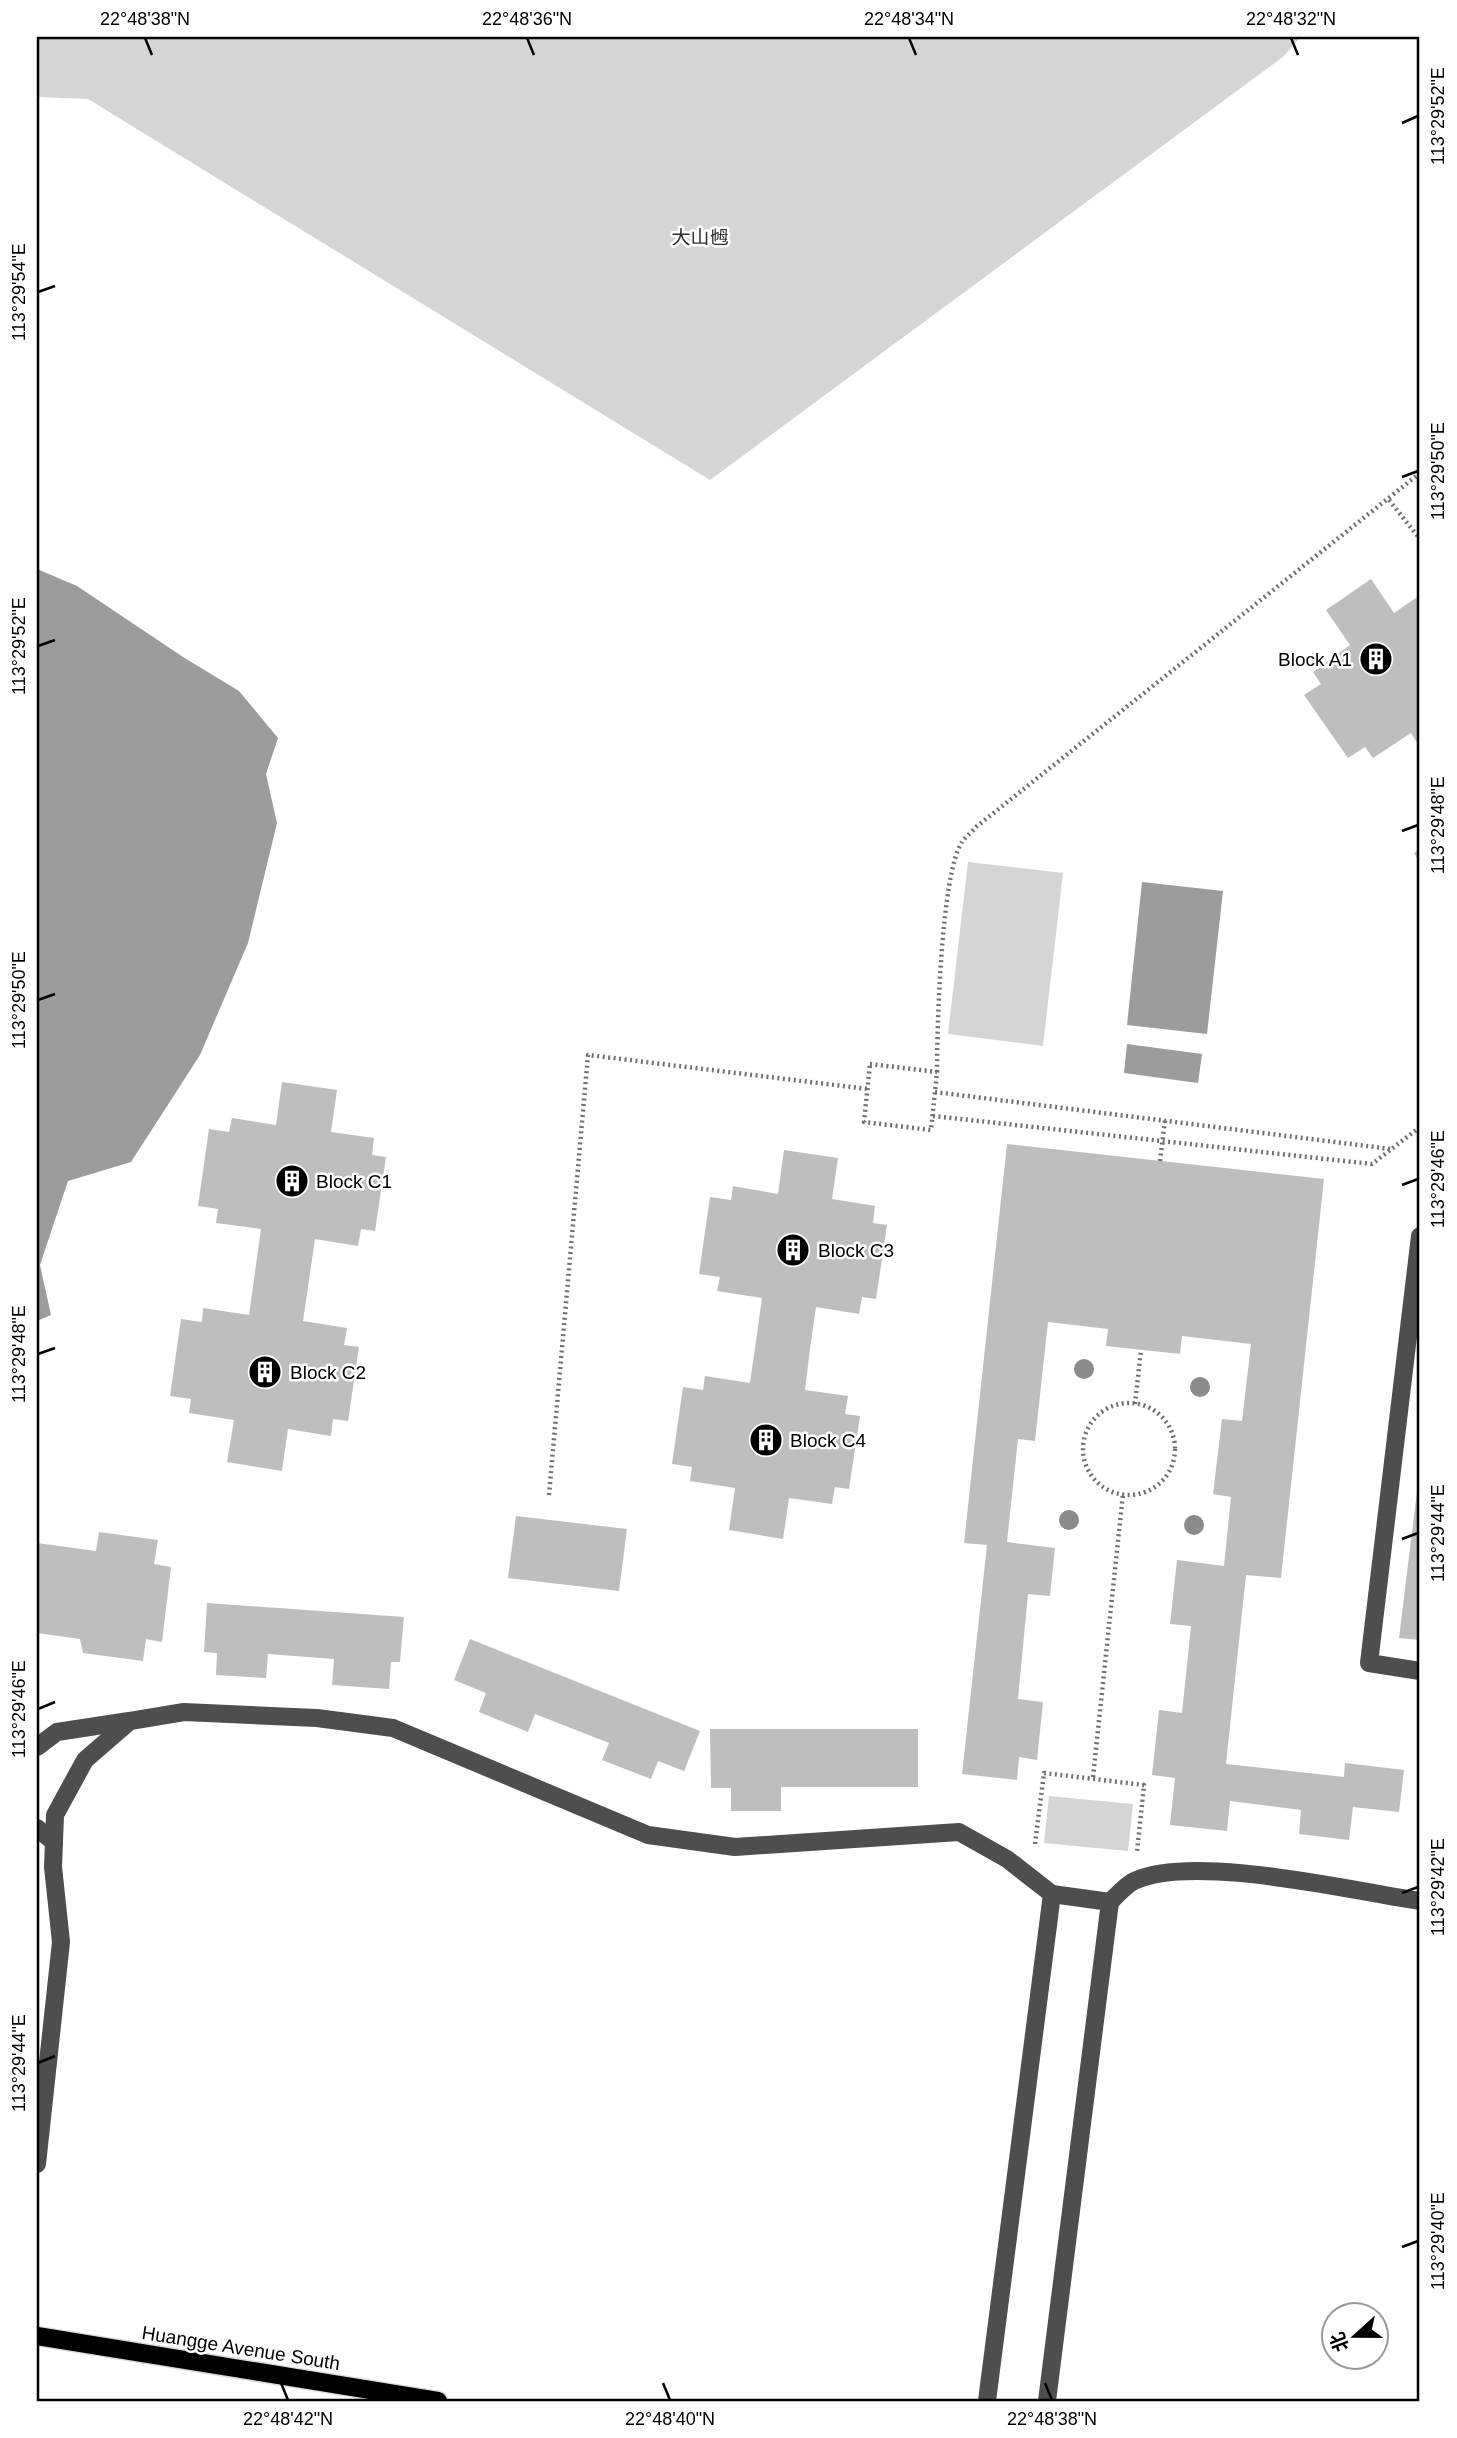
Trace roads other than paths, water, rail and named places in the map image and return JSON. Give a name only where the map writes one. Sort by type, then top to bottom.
[{"type":"main road","name":"Huangge Avenue South","points":[[37,2336],[438,2401]]},
{"type":"lane","points":[[1420,1236],[1369,1663],[1420,1671]]},
{"type":"lane","points":[[37,1746],[57,1732],[184,1712],[317,1718],[393,1728],[648,1835],[735,1847],[959,1832],[1007,1859],[1052,1894],[1110,1902]]},
{"type":"lane","points":[[37,2164],[61,1942],[54,1842],[55,1815],[85,1760],[130,1721]]},
{"type":"lane","points":[[37,1828],[54,1842]]},
{"type":"lane","points":[[1047,2401],[1110,1902],[1134,1881],[1174,1871],[1212,1869],[1420,1901]]},
{"type":"lane","points":[[987,2401],[1052,1894]]},
{"type":"place","name":"Block A1","points":[[1376,659]]},
{"type":"place","name":"Block C1","points":[[292,1181]]},
{"type":"place","name":"Block C3","points":[[793,1250]]},
{"type":"place","name":"Block C2","points":[[265,1372]]},
{"type":"place","name":"Block C4","points":[[766,1440]]},
{"type":"park label","name":"大山乸","points":[[700,237]]}]
